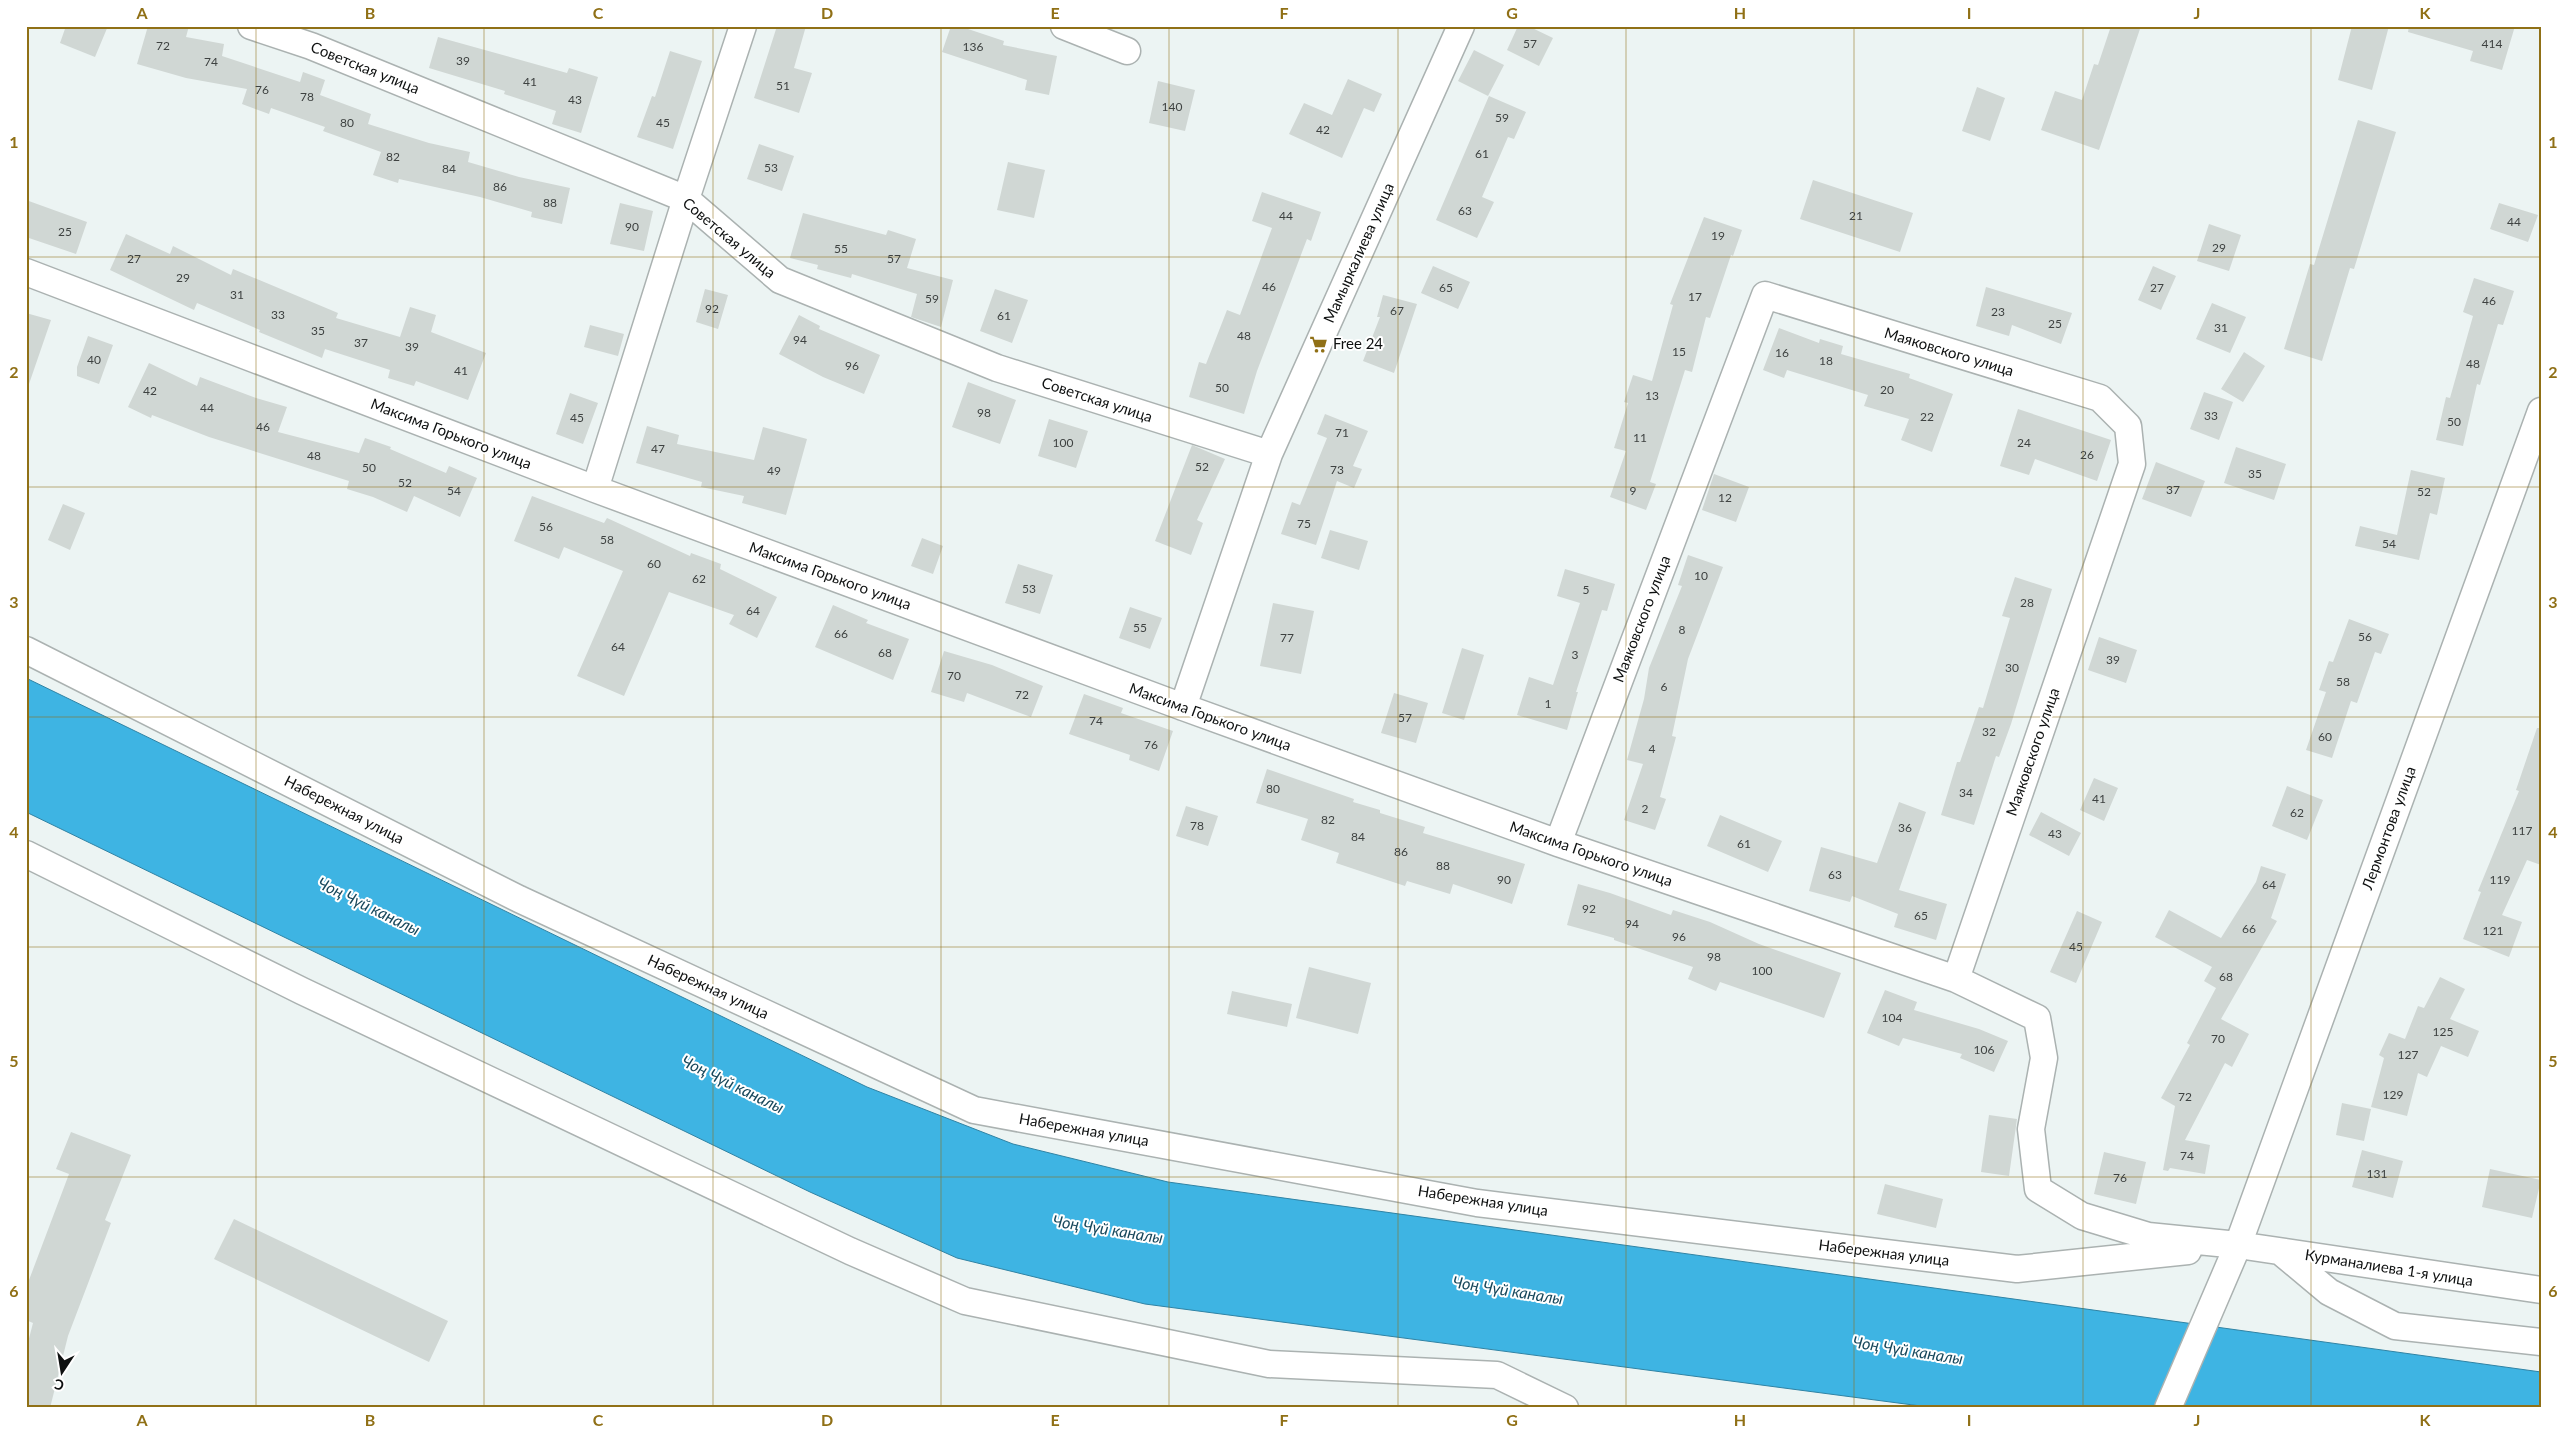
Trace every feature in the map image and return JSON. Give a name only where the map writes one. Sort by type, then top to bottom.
[{"type":"street","name":"Советская улица","points":[[251,26],[310,46],[686,198],[780,280],[997,368],[1269,454]]},
{"type":"street","points":[[595,489],[686,198],[743,26]]},
{"type":"street","points":[[1064,26],[1127,51]]},
{"type":"street","name":"Мамыркалиева улица","points":[[1183,707],[1269,454],[1461,26]]},
{"type":"street","name":"Максима Горького улица","points":[[26,272],[595,489],[1183,707],[1558,843],[1956,979],[2036,1018],[2044,1058],[2031,1129],[2038,1189],[2082,1216],[2148,1236],[2238,1245]]},
{"type":"street","name":"Маяковского улица","points":[[1558,843],[1765,294],[2100,398],[2128,426],[2132,464],[1956,979]]},
{"type":"street","name":"Лермонтова улица","points":[[2168,1408],[2238,1245],[2541,411]]},
{"type":"street","name":"Набережная улица","points":[[26,650],[519,899],[974,1110],[1477,1203],[2017,1269],[2238,1245]]},
{"type":"street","points":[[26,854],[302,991],[850,1251],[965,1301],[1269,1364],[1497,1375],[1565,1408]]},
{"type":"street","name":"Курманалиева 1-я улица","points":[[2238,1245],[2541,1290]]},
{"type":"street","points":[[2281,1252],[2330,1292],[2395,1326],[2541,1342]]},
{"type":"water","name":"Чоң Чүй каналы","points":[[26,678],[867,1087],[1013,1144],[1168,1182],[2541,1372],[2541,1408],[1936,1408],[1145,1304],[957,1258],[810,1192],[26,812]]},
{"type":"building","points":[[66,26],[108,26],[95,57],[60,43]]},
{"type":"building","points":[[148,26],[189,26],[186,37],[224,44],[222,56],[300,82],[303,72],[325,80],[320,95],[371,114],[368,124],[429,143],[470,152],[468,162],[519,177],[570,188],[562,224],[531,217],[532,212],[480,197],[399,179],[398,183],[373,175],[381,152],[323,131],[325,127],[271,108],[269,114],[242,104],[247,89],[186,78],[137,64]]},
{"type":"building","points":[[777,26],[806,26],[794,68],[812,73],[799,113],[754,98]]},
{"type":"building","points":[[951,26],[959,26],[1004,41],[1003,45],[1057,56],[1049,95],[1025,90],[1027,80],[942,52]]},
{"type":"building","points":[[1518,26],[1528,26],[1553,38],[1539,66],[1507,50]]},
{"type":"building","points":[[2111,26],[2141,26],[2099,150],[2041,130],[2055,91],[2082,100],[2094,64],[2098,65]]},
{"type":"building","points":[[2352,26],[2389,26],[2372,90],[2338,80]]},
{"type":"building","points":[[2409,26],[2515,26],[2502,70],[2470,61],[2473,51],[2408,32]]},
{"type":"building","points":[[438,37],[567,73],[569,68],[598,77],[581,133],[552,124],[556,111],[504,94],[505,91],[429,68]]},
{"type":"building","points":[[1474,50],[1504,65],[1488,96],[1458,81]]},
{"type":"building","points":[[670,51],[702,61],[673,149],[637,137],[652,96],[655,97]]},
{"type":"building","points":[[1348,79],[1382,94],[1374,112],[1364,108],[1342,158],[1289,134],[1304,103],[1332,115]]},
{"type":"building","points":[[1158,81],[1195,90],[1185,131],[1149,123]]},
{"type":"building","points":[[1977,87],[2005,98],[1990,141],[1962,131]]},
{"type":"building","points":[[1489,96],[1526,112],[1514,139],[1508,137],[1482,197],[1494,202],[1477,238],[1436,220]]},
{"type":"building","points":[[2358,120],[2396,132],[2354,269],[2350,268],[2322,361],[2284,349],[2310,264],[2314,265]]},
{"type":"building","points":[[759,144],[794,156],[782,191],[747,179]]},
{"type":"building","points":[[1008,162],[1045,170],[1034,218],[997,210]]},
{"type":"building","points":[[1813,180],[1913,213],[1900,252],[1800,219]]},
{"type":"building","points":[[1262,192],[1321,212],[1311,241],[1307,239],[1257,371],[1244,414],[1189,397],[1199,362],[1206,364],[1227,310],[1240,315],[1272,228],[1252,221]]},
{"type":"building","points":[[26,200],[87,222],[76,254],[26,237]]},
{"type":"building","points":[[620,203],[653,211],[644,251],[610,244]]},
{"type":"building","points":[[2499,203],[2538,215],[2528,242],[2490,229]]},
{"type":"building","points":[[803,213],[886,235],[888,230],[916,239],[907,268],[953,280],[941,327],[911,317],[917,294],[852,274],[851,278],[817,269],[818,265],[790,258]]},
{"type":"building","points":[[1704,217],[1742,230],[1733,256],[1731,255],[1710,318],[1706,317],[1692,372],[1685,370],[1650,482],[1656,484],[1646,510],[1610,497],[1626,451],[1614,448],[1628,403],[1624,402],[1633,375],[1652,381],[1673,305],[1670,304]]},
{"type":"building","points":[[2209,224],[2241,235],[2229,271],[2197,261]]},
{"type":"building","points":[[126,234],[170,254],[173,246],[231,275],[233,269],[338,313],[336,318],[400,337],[410,307],[436,315],[431,332],[486,353],[468,400],[416,381],[414,386],[388,378],[390,370],[325,349],[322,358],[259,332],[260,330],[197,303],[194,310],[110,270]]},
{"type":"building","points":[[1433,266],[1470,282],[1458,309],[1421,293]]},
{"type":"building","points":[[2153,266],[2176,276],[2161,310],[2138,300]]},
{"type":"building","points":[[2474,278],[2514,291],[2503,325],[2498,324],[2480,385],[2477,384],[2463,446],[2436,440],[2446,397],[2450,398],[2473,316],[2463,312]]},
{"type":"building","points":[[1986,287],[2072,313],[2061,344],[2012,325],[2009,336],[1976,326]]},
{"type":"building","points":[[705,289],[728,295],[718,329],[696,322]]},
{"type":"building","points":[[995,289],[1028,300],[1012,343],[980,331]]},
{"type":"building","points":[[1383,295],[1417,304],[1394,373],[1363,361],[1380,317],[1377,317]]},
{"type":"building","points":[[2212,303],[2246,317],[2230,353],[2196,339]]},
{"type":"building","points":[[26,313],[51,320],[29,384],[26,384]]},
{"type":"building","points":[[799,315],[820,326],[819,329],[880,355],[864,394],[823,377],[779,354]]},
{"type":"building","points":[[590,325],[624,334],[618,356],[584,347]]},
{"type":"building","points":[[1779,328],[1819,343],[1820,339],[1843,346],[1841,354],[1910,374],[1909,378],[1953,394],[1932,452],[1901,440],[1909,419],[1864,406],[1868,395],[1787,370],[1784,378],[1763,370]]},
{"type":"building","points":[[88,336],[113,345],[99,384],[77,376],[77,367]]},
{"type":"building","points":[[2244,352],[2265,366],[2243,402],[2221,389]]},
{"type":"building","points":[[149,363],[197,386],[200,377],[256,398],[287,407],[278,432],[359,453],[365,438],[391,447],[390,449],[446,473],[449,466],[477,478],[460,517],[414,496],[407,512],[373,497],[347,489],[349,481],[209,437],[152,415],[151,418],[128,407]]},
{"type":"building","points":[[968,382],[1016,400],[1000,444],[952,427]]},
{"type":"building","points":[[2204,392],[2233,402],[2219,440],[2190,429]]},
{"type":"building","points":[[570,393],[598,403],[583,444],[556,434]]},
{"type":"building","points":[[2018,409],[2111,440],[2097,481],[2035,459],[2029,475],[2000,466]]},
{"type":"building","points":[[1325,414],[1368,431],[1353,466],[1362,469],[1354,488],[1337,481],[1316,545],[1281,534],[1292,502],[1300,505],[1327,438],[1317,434]]},
{"type":"building","points":[[1049,419],[1088,431],[1076,468],[1038,456]]},
{"type":"building","points":[[647,426],[679,435],[677,444],[754,460],[763,427],[807,439],[786,515],[742,503],[744,496],[701,487],[702,482],[636,463]]},
{"type":"building","points":[[1192,445],[1225,459],[1197,520],[1203,523],[1191,555],[1155,541]]},
{"type":"building","points":[[2236,447],[2286,464],[2274,500],[2224,483]]},
{"type":"building","points":[[2156,462],[2205,481],[2191,517],[2142,499]]},
{"type":"building","points":[[2411,470],[2445,478],[2437,515],[2430,513],[2419,560],[2355,546],[2360,526],[2397,535]]},
{"type":"building","points":[[1714,474],[1749,487],[1736,522],[1702,510]]},
{"type":"building","points":[[532,496],[604,523],[607,518],[690,556],[691,553],[721,564],[720,569],[777,597],[757,638],[729,624],[734,615],[669,592],[624,696],[577,676],[623,571],[564,547],[559,559],[514,541]]},
{"type":"building","points":[[63,504],[85,513],[70,550],[48,540]]},
{"type":"building","points":[[1330,530],[1368,541],[1359,570],[1321,558]]},
{"type":"building","points":[[922,538],[943,546],[933,574],[911,566]]},
{"type":"building","points":[[1688,555],[1723,567],[1688,659],[1672,736],[1676,737],[1660,797],[1666,799],[1655,830],[1624,820],[1643,764],[1627,760],[1644,699],[1649,668],[1682,586],[1678,585]]},
{"type":"building","points":[[1018,564],[1053,575],[1040,614],[1005,603]]},
{"type":"building","points":[[1565,569],[1615,584],[1607,611],[1602,610],[1576,692],[1578,692],[1567,730],[1517,715],[1529,677],[1553,685],[1580,603],[1557,596]]},
{"type":"building","points":[[2015,577],[2052,589],[2011,724],[1999,757],[1996,756],[1974,825],[1941,815],[1957,762],[1960,762],[1979,707],[1983,708],[2010,618],[2002,616]]},
{"type":"building","points":[[1273,603],[1314,611],[1301,674],[1260,666]]},
{"type":"building","points":[[833,605],[868,620],[866,623],[909,639],[893,680],[815,647]]},
{"type":"building","points":[[1130,607],[1162,618],[1150,649],[1119,638]]},
{"type":"building","points":[[2349,619],[2389,634],[2381,654],[2375,652],[2357,703],[2351,701],[2332,758],[2306,750],[2326,692],[2319,690],[2329,661],[2333,662]]},
{"type":"building","points":[[2099,637],[2137,650],[2126,683],[2088,670]]},
{"type":"building","points":[[1462,648],[1484,655],[1464,720],[1442,713]]},
{"type":"building","points":[[944,651],[992,665],[1043,686],[1031,717],[967,693],[964,702],[931,692]]},
{"type":"building","points":[[1394,693],[1428,703],[1416,743],[1381,733]]},
{"type":"building","points":[[1084,694],[1123,708],[1121,713],[1173,731],[1159,771],[1129,760],[1130,755],[1069,734]]},
{"type":"building","points":[[2537,728],[2541,728],[2541,865],[2527,860],[2502,915],[2522,922],[2509,957],[2463,939],[2481,892],[2478,891],[2519,791],[2516,790]]},
{"type":"building","points":[[1267,769],[1354,799],[1353,802],[1380,810],[1380,813],[1425,827],[1423,833],[1525,864],[1512,904],[1453,884],[1450,894],[1407,881],[1405,886],[1336,863],[1339,853],[1301,840],[1308,819],[1256,803]]},
{"type":"building","points":[[2094,778],[2118,788],[2104,821],[2080,810]]},
{"type":"building","points":[[2287,786],[2323,800],[2307,840],[2272,826]]},
{"type":"building","points":[[1899,802],[1926,812],[1899,890],[1947,904],[1936,940],[1894,927],[1898,914],[1852,896],[1850,902],[1809,891],[1821,847],[1877,863]]},
{"type":"building","points":[[1186,806],[1218,816],[1208,846],[1176,836]]},
{"type":"building","points":[[2041,812],[2081,833],[2069,856],[2029,835]]},
{"type":"building","points":[[1720,815],[1782,841],[1768,872],[1707,846]]},
{"type":"building","points":[[2261,866],[2286,874],[2271,918],[2277,921],[2221,1019],[2249,1034],[2232,1067],[2225,1063],[2185,1140],[2210,1145],[2205,1174],[2170,1168],[2168,1171],[2163,1170],[2175,1106],[2161,1098],[2190,1045],[2187,1043],[2216,988],[2204,981],[2212,967],[2155,937],[2169,910],[2221,938],[2256,882]]},
{"type":"building","points":[[1578,884],[1610,893],[1671,915],[1673,910],[1710,922],[1759,944],[1841,973],[1824,1018],[1720,982],[1716,991],[1688,979],[1693,967],[1614,940],[1614,938],[1567,925]]},
{"type":"building","points":[[2077,911],[2102,922],[2076,983],[2050,972]]},
{"type":"building","points":[[1309,967],[1371,983],[1358,1034],[1296,1018]]},
{"type":"building","points":[[2440,977],[2465,989],[2450,1019],[2479,1031],[2468,1057],[2441,1046],[2427,1077],[2418,1073],[2407,1116],[2371,1107],[2384,1058],[2379,1055],[2389,1033],[2405,1039],[2418,1006],[2424,1008]]},
{"type":"building","points":[[1885,990],[1917,1002],[1914,1010],[1979,1029],[2008,1041],[1994,1072],[1960,1058],[1962,1054],[1903,1038],[1899,1046],[1867,1033]]},
{"type":"building","points":[[1232,991],[1292,1004],[1287,1027],[1227,1014]]},
{"type":"building","points":[[2342,1103],[2371,1109],[2364,1141],[2336,1135]]},
{"type":"building","points":[[1989,1115],[2017,1119],[2009,1176],[1981,1172]]},
{"type":"building","points":[[71,1132],[131,1155],[105,1220],[111,1223],[68,1336],[50,1408],[26,1408],[26,1350],[33,1323],[26,1320],[26,1288],[69,1174],[56,1169]]},
{"type":"building","points":[[2362,1150],[2403,1161],[2393,1198],[2352,1187]]},
{"type":"building","points":[[2104,1152],[2146,1162],[2136,1204],[2094,1194]]},
{"type":"building","points":[[2490,1169],[2541,1180],[2532,1218],[2482,1207]]},
{"type":"building","points":[[1885,1184],[1943,1199],[1936,1228],[1877,1214]]},
{"type":"building","points":[[234,1219],[448,1321],[429,1362],[214,1259]]},
{"type":"place","name":"Free 24","points":[[1319,344]]}]
